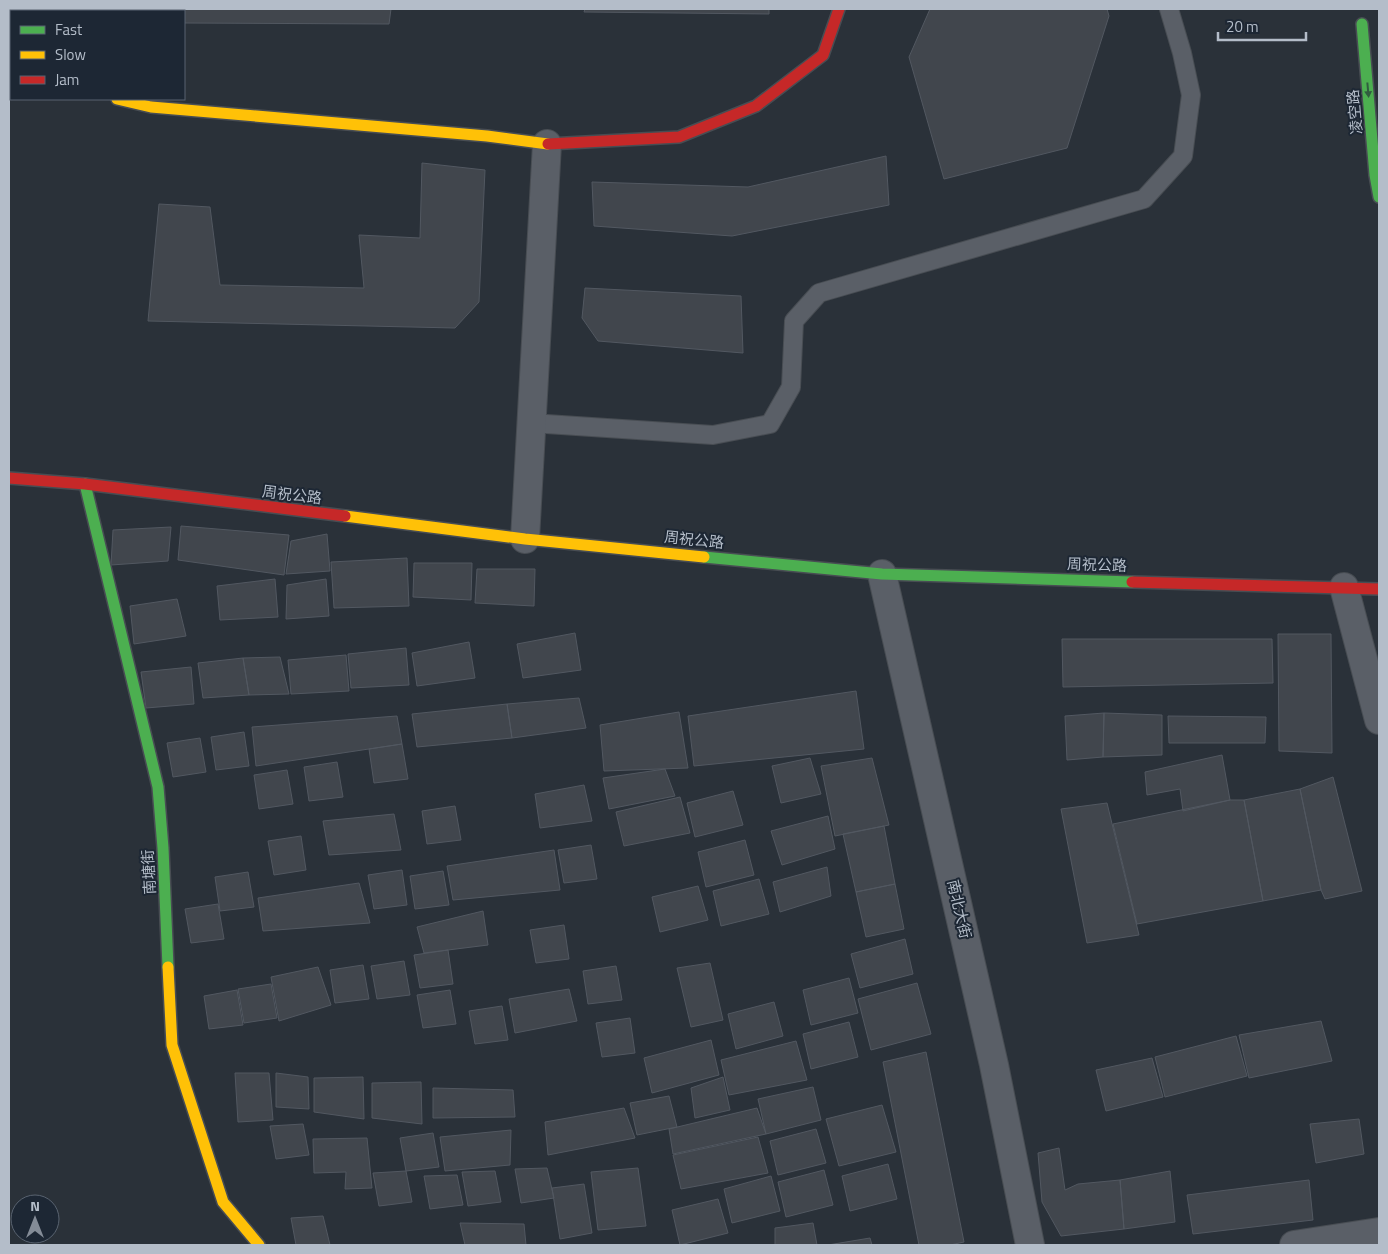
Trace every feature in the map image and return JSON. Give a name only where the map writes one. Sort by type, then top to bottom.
[{"type":"street","points":[[121,100],[151,107],[487,136],[547,144],[679,138],[756,106],[823,55],[839,9]]},
{"type":"street","name":"凌空路","points":[[1376,68],[1361,20],[1379,196]]},
{"type":"street","points":[[525,539],[547,144]]},
{"type":"street","name":"周祝公路","points":[[9,478],[85,484],[525,539],[882,574],[1379,589]]},
{"type":"street","name":"南塘街","points":[[85,484],[158,787],[164,848],[172,1045],[223,1202],[259,1245]]},
{"type":"street","name":"南北大街","points":[[882,574],[994,1066],[1030,1245]]},
{"type":"street","points":[[1344,587],[1379,720]]},
{"type":"street","points":[[1294,1245],[1379,1232]]},
{"type":"lane","points":[[531,423],[713,434],[770,424],[791,386],[794,321],[819,293],[1144,198],[1183,156],[1191,95],[1182,53],[1169,9]]},
{"type":"building","points":[[391,9],[389,24],[185,23],[185,10],[135,10]]},
{"type":"building","points":[[585,9],[769,9],[769,14],[584,12]]},
{"type":"building","points":[[930,9],[1107,9],[1109,16],[1067,148],[944,179],[909,57]]},
{"type":"building","points":[[886,156],[889,205],[732,236],[594,226],[592,182],[748,187]]},
{"type":"building","points":[[422,163],[485,170],[479,302],[455,328],[148,321],[159,204],[210,207],[220,285],[364,288],[359,235],[420,238]]},
{"type":"building","points":[[585,288],[741,296],[743,353],[598,341],[582,318]]},
{"type":"building","points":[[181,526],[289,535],[284,575],[178,560]]},
{"type":"building","points":[[171,527],[168,561],[111,565],[113,530]]},
{"type":"building","points":[[327,534],[330,571],[286,574],[291,541]]},
{"type":"building","points":[[407,558],[409,606],[334,608],[331,562]]},
{"type":"building","points":[[414,563],[472,563],[471,600],[413,597]]},
{"type":"building","points":[[477,569],[535,569],[534,606],[475,603]]},
{"type":"building","points":[[275,579],[278,617],[220,620],[217,586]]},
{"type":"building","points":[[326,579],[329,616],[286,619],[287,585]]},
{"type":"building","points":[[177,599],[186,636],[134,644],[130,606]]},
{"type":"building","points":[[575,633],[581,670],[523,678],[517,644]]},
{"type":"building","points":[[1278,634],[1331,634],[1332,753],[1279,751]]},
{"type":"building","points":[[1062,639],[1272,639],[1273,683],[1063,687]]},
{"type":"building","points":[[469,642],[475,678],[417,686],[412,653]]},
{"type":"building","points":[[406,648],[409,685],[351,688],[348,654]]},
{"type":"building","points":[[346,655],[349,691],[291,694],[288,660]]},
{"type":"building","points":[[280,657],[289,694],[249,695],[243,658]]},
{"type":"building","points":[[243,658],[249,695],[203,698],[198,663]]},
{"type":"building","points":[[191,667],[194,704],[146,708],[141,672]]},
{"type":"building","points":[[856,691],[864,749],[694,766],[688,716]]},
{"type":"building","points":[[579,698],[586,728],[512,738],[507,704]]},
{"type":"building","points":[[507,704],[512,738],[417,747],[412,714]]},
{"type":"building","points":[[679,712],[688,768],[604,771],[600,725]]},
{"type":"building","points":[[1104,713],[1103,757],[1067,760],[1065,716]]},
{"type":"building","points":[[1104,713],[1162,715],[1162,755],[1103,757]]},
{"type":"building","points":[[397,716],[402,744],[256,766],[252,727]]},
{"type":"building","points":[[1168,716],[1266,717],[1265,743],[1169,743]]},
{"type":"building","points":[[244,732],[249,766],[216,770],[211,737]]},
{"type":"building","points":[[200,738],[206,772],[173,777],[167,743]]},
{"type":"building","points":[[402,744],[408,779],[374,783],[369,749]]},
{"type":"building","points":[[1222,755],[1230,800],[1183,811],[1180,789],[1147,795],[1145,772]]},
{"type":"building","points":[[810,758],[821,794],[781,803],[772,766]]},
{"type":"building","points":[[872,758],[889,825],[835,836],[821,766]]},
{"type":"building","points":[[337,762],[343,797],[309,801],[304,767]]},
{"type":"building","points":[[665,769],[675,796],[609,809],[603,778]]},
{"type":"building","points":[[287,770],[293,804],[259,809],[254,775]]},
{"type":"building","points":[[1333,777],[1362,891],[1325,899],[1321,890],[1300,789]]},
{"type":"building","points":[[584,785],[592,821],[540,828],[535,794]]},
{"type":"building","points":[[1300,789],[1321,890],[1263,901],[1244,800]]},
{"type":"building","points":[[733,791],[743,825],[695,837],[687,803]]},
{"type":"building","points":[[680,797],[690,833],[624,846],[616,812]]},
{"type":"building","points":[[1230,800],[1244,800],[1263,901],[1137,924],[1113,824]]},
{"type":"building","points":[[1107,803],[1139,935],[1087,943],[1061,809]]},
{"type":"building","points":[[455,806],[461,840],[427,844],[422,811]]},
{"type":"building","points":[[394,814],[401,850],[329,855],[323,821]]},
{"type":"building","points":[[828,816],[835,849],[782,865],[771,831]]},
{"type":"building","points":[[884,826],[895,884],[856,892],[843,834]]},
{"type":"building","points":[[301,836],[306,870],[274,875],[268,841]]},
{"type":"building","points":[[745,840],[754,875],[706,887],[698,852]]},
{"type":"building","points":[[591,845],[597,879],[564,883],[558,850]]},
{"type":"building","points":[[554,850],[560,890],[453,900],[447,866]]},
{"type":"building","points":[[827,867],[831,896],[780,912],[773,882]]},
{"type":"building","points":[[402,870],[407,905],[374,909],[368,875]]},
{"type":"building","points":[[443,871],[449,905],[415,909],[410,876]]},
{"type":"building","points":[[248,872],[254,907],[220,911],[215,877]]},
{"type":"building","points":[[759,879],[769,914],[721,926],[713,891]]},
{"type":"building","points":[[359,883],[370,923],[263,931],[258,898]]},
{"type":"building","points":[[895,884],[904,929],[866,937],[856,892]]},
{"type":"building","points":[[698,886],[708,920],[660,932],[652,897]]},
{"type":"building","points":[[218,904],[224,939],[191,943],[185,909]]},
{"type":"building","points":[[483,911],[488,945],[424,953],[417,927]]},
{"type":"building","points":[[564,925],[569,959],[536,963],[530,930]]},
{"type":"building","points":[[905,939],[913,974],[860,988],[851,954]]},
{"type":"building","points":[[448,950],[453,984],[420,988],[414,955]]},
{"type":"building","points":[[404,961],[410,995],[377,999],[371,966]]},
{"type":"building","points":[[710,963],[723,1020],[691,1027],[677,968]]},
{"type":"building","points":[[363,965],[369,999],[335,1003],[330,970]]},
{"type":"building","points":[[616,966],[622,1000],[588,1004],[583,971]]},
{"type":"building","points":[[318,967],[331,1005],[279,1021],[271,977]]},
{"type":"building","points":[[849,978],[858,1013],[811,1025],[803,990]]},
{"type":"building","points":[[917,983],[931,1034],[871,1050],[858,999]]},
{"type":"building","points":[[271,984],[277,1018],[244,1023],[238,989]]},
{"type":"building","points":[[569,989],[577,1021],[515,1033],[509,999]]},
{"type":"building","points":[[237,990],[243,1025],[209,1029],[204,996]]},
{"type":"building","points":[[450,990],[456,1024],[423,1028],[417,995]]},
{"type":"building","points":[[774,1002],[783,1036],[736,1049],[728,1014]]},
{"type":"building","points":[[502,1006],[508,1040],[475,1044],[469,1011]]},
{"type":"building","points":[[630,1018],[635,1053],[602,1057],[596,1023]]},
{"type":"building","points":[[1321,1021],[1332,1061],[1249,1078],[1239,1035]]},
{"type":"building","points":[[849,1022],[858,1057],[811,1069],[803,1034]]},
{"type":"building","points":[[1236,1036],[1247,1076],[1165,1097],[1155,1057]]},
{"type":"building","points":[[711,1040],[719,1075],[652,1093],[644,1058]]},
{"type":"building","points":[[796,1041],[807,1080],[729,1095],[721,1060]]},
{"type":"building","points":[[926,1052],[964,1242],[950,1245],[919,1245],[883,1062]]},
{"type":"building","points":[[1152,1058],[1163,1097],[1106,1111],[1096,1070]]},
{"type":"building","points":[[235,1073],[269,1073],[273,1120],[238,1122]]},
{"type":"building","points":[[276,1073],[308,1077],[309,1109],[276,1107]]},
{"type":"building","points":[[363,1077],[364,1119],[314,1112],[314,1078]]},
{"type":"building","points":[[723,1077],[730,1110],[695,1118],[691,1088]]},
{"type":"building","points":[[421,1082],[422,1124],[372,1118],[372,1083]]},
{"type":"building","points":[[813,1087],[821,1120],[766,1134],[758,1099]]},
{"type":"building","points":[[433,1088],[513,1090],[515,1117],[433,1118]]},
{"type":"building","points":[[669,1096],[677,1127],[637,1135],[630,1103]]},
{"type":"building","points":[[882,1105],[896,1152],[839,1166],[826,1119]]},
{"type":"building","points":[[624,1108],[635,1138],[548,1155],[545,1122]]},
{"type":"building","points":[[757,1108],[766,1134],[673,1154],[669,1129]]},
{"type":"building","points":[[1359,1119],[1364,1154],[1316,1163],[1310,1124]]},
{"type":"building","points":[[303,1124],[309,1155],[276,1159],[270,1126]]},
{"type":"building","points":[[816,1129],[826,1163],[778,1175],[770,1141]]},
{"type":"building","points":[[511,1130],[510,1165],[445,1171],[440,1137]]},
{"type":"building","points":[[433,1133],[439,1167],[406,1171],[400,1138]]},
{"type":"building","points":[[758,1137],[768,1173],[681,1189],[673,1155]]},
{"type":"building","points":[[367,1138],[372,1188],[345,1189],[346,1172],[314,1173],[313,1139]]},
{"type":"building","points":[[1059,1148],[1065,1190],[1078,1184],[1120,1180],[1124,1229],[1061,1236],[1042,1202],[1038,1153]]},
{"type":"building","points":[[888,1164],[897,1199],[850,1211],[842,1176]]},
{"type":"building","points":[[547,1168],[554,1198],[521,1203],[515,1169]]},
{"type":"building","points":[[638,1168],[646,1226],[598,1230],[591,1172]]},
{"type":"building","points":[[824,1170],[833,1205],[786,1217],[778,1182]]},
{"type":"building","points":[[406,1171],[412,1202],[379,1206],[373,1173]]},
{"type":"building","points":[[495,1171],[501,1202],[468,1206],[462,1172]]},
{"type":"building","points":[[1170,1171],[1175,1222],[1124,1229],[1120,1180]]},
{"type":"building","points":[[457,1175],[463,1205],[430,1209],[424,1176]]},
{"type":"building","points":[[771,1176],[780,1211],[732,1223],[724,1189]]},
{"type":"building","points":[[1309,1180],[1313,1220],[1193,1234],[1187,1195]]},
{"type":"building","points":[[584,1184],[592,1233],[560,1239],[552,1188]]},
{"type":"building","points":[[718,1199],[728,1233],[680,1245],[672,1210]]},
{"type":"building","points":[[323,1216],[330,1245],[296,1245],[291,1218]]},
{"type":"building","points":[[460,1223],[524,1224],[526,1245],[465,1245]]},
{"type":"building","points":[[813,1223],[817,1245],[775,1245],[775,1228]]},
{"type":"building","points":[[870,1238],[872,1245],[828,1245]]},
{"type":"traffic: fast","points":[[1362,24],[1375,175],[1379,197]]},
{"type":"traffic: fast","points":[[85,484],[158,787],[163,848],[168,967]]},
{"type":"traffic: fast","points":[[704,557],[882,574],[1132,582]]},
{"type":"traffic: slow","points":[[121,100],[151,107],[487,136],[548,144]]},
{"type":"traffic: slow","points":[[345,516],[525,539],[704,557]]},
{"type":"traffic: slow","points":[[168,967],[172,1045],[223,1202],[259,1245]]},
{"type":"traffic: jam","points":[[548,144],[679,137],[756,106],[823,55],[839,9]]},
{"type":"traffic: jam","points":[[9,478],[85,484],[345,516]]},
{"type":"traffic: jam","points":[[1132,582],[1379,589]]}]
